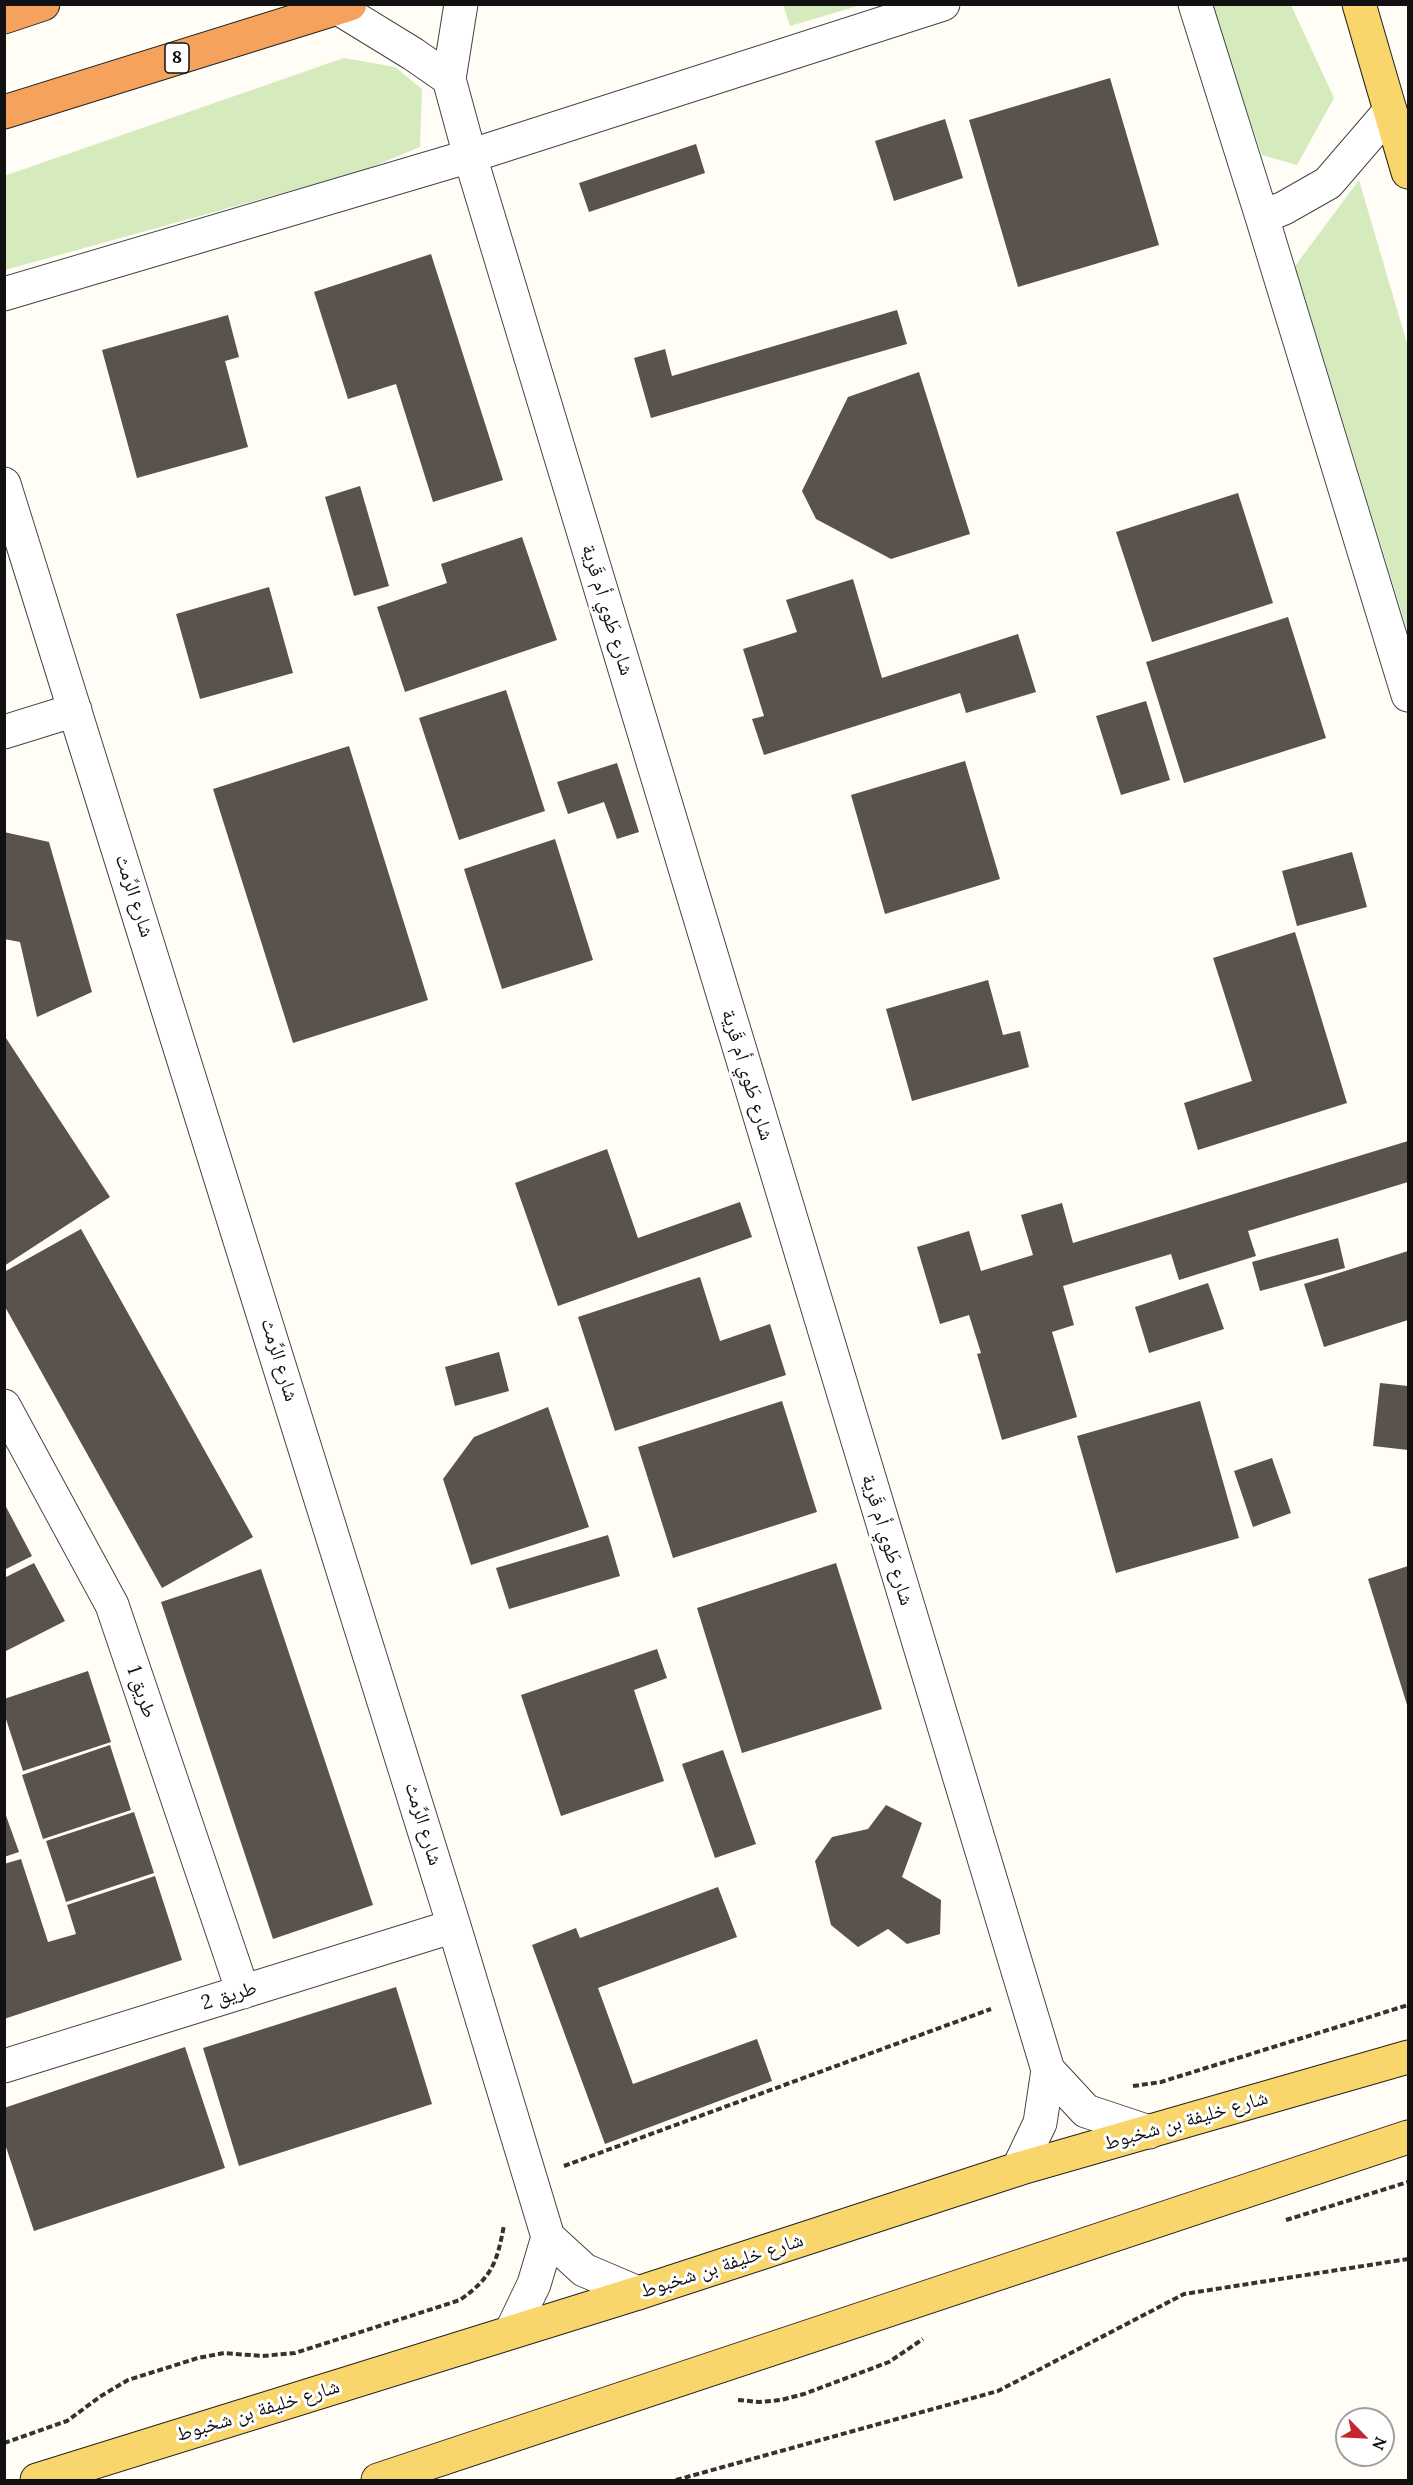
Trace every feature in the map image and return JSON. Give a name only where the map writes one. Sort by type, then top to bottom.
[{"type":"highway","points":[[4,17],[43,4]]},
{"type":"highway","name":"8","points":[[4,112],[344,6]]},
{"type":"main road","points":[[1359,4],[1408,172]]},
{"type":"main road","name":"شارع خليفة بن شخبوط","points":[[37,2481],[638,2293],[1018,2169],[1408,2057]]},
{"type":"main road","points":[[378,2481],[1408,2137]]},
{"type":"street","name":"شارع طَوي أم قَرية","points":[[462,4],[449,79],[470,156],[1048,2070],[1040,2123],[1018,2169]]},
{"type":"street","points":[[4,294],[470,156],[943,4]]},
{"type":"street","points":[[1195,4],[1408,695]]},
{"type":"street","points":[[344,6],[449,79]]},
{"type":"street","points":[[1262,217],[1284,208],[1328,183],[1390,111]]},
{"type":"street","name":"شارع الرِّمث","points":[[4,484],[454,1926],[548,2237]]},
{"type":"street","points":[[4,732],[75,710]]},
{"type":"street","name":"طريق 1","points":[[4,1406],[112,1605],[243,1992]]},
{"type":"street","name":"طريق 2","points":[[4,2066],[454,1926]]},
{"type":"street","name":"شارع طَوي أم قَرية","points":[[1048,2070],[1086,2110],[1149,2132]]},
{"type":"street","points":[[511,2332],[534,2284],[548,2237],[584,2270],[638,2293]]},
{"type":"path","points":[[1122,2085],[1146,2085],[1161,2082],[1408,2005]]},
{"type":"path","points":[[676,2481],[998,2391],[1184,2294],[1408,2259]]},
{"type":"green space","points":[[783,4],[861,4],[861,5],[790,26]]},
{"type":"green space","points":[[1210,5],[1291,5],[1334,98],[1297,165],[1262,155]]},
{"type":"green space","points":[[344,58],[395,67],[422,89],[420,147],[362,171],[5,270],[4,176]]},
{"type":"green space","points":[[1359,180],[1408,347],[1408,633],[1295,266]]},
{"type":"building","points":[[1110,78],[1159,245],[1018,287],[969,120]]},
{"type":"building","points":[[945,119],[963,178],[894,201],[875,141]]},
{"type":"building","points":[[696,144],[705,173],[589,212],[579,183]]},
{"type":"building","points":[[431,254],[503,480],[433,502],[396,384],[348,399],[314,292]]},
{"type":"building","points":[[897,310],[907,344],[651,418],[634,358],[665,349],[672,376]]},
{"type":"building","points":[[228,315],[239,357],[225,361],[248,447],[137,478],[102,350]]},
{"type":"building","points":[[919,372],[970,534],[891,559],[816,519],[802,491],[848,397]]},
{"type":"building","points":[[360,486],[389,586],[354,596],[325,497]]},
{"type":"building","points":[[1238,493],[1273,603],[1152,642],[1116,532]]},
{"type":"building","points":[[522,537],[557,640],[405,692],[377,607],[447,583],[441,564]]},
{"type":"building","points":[[853,579],[882,678],[1018,634],[1036,692],[966,713],[960,693],[764,755],[752,719],[764,716],[743,649],[797,632],[786,600]]},
{"type":"building","points":[[269,587],[293,673],[200,699],[176,614]]},
{"type":"building","points":[[1288,617],[1326,738],[1184,783],[1146,662]]},
{"type":"building","points":[[506,690],[545,811],[459,840],[419,718]]},
{"type":"building","points":[[1146,701],[1170,780],[1121,795],[1096,716]]},
{"type":"building","points":[[349,746],[428,1000],[293,1043],[213,789]]},
{"type":"building","points":[[965,761],[1000,879],[885,914],[851,795]]},
{"type":"building","points":[[617,763],[639,832],[617,839],[604,802],[568,814],[557,782]]},
{"type":"building","points":[[4,832],[49,842],[92,992],[37,1017],[20,942],[4,939]]},
{"type":"building","points":[[555,839],[593,960],[502,989],[464,869]]},
{"type":"building","points":[[1352,852],[1367,907],[1297,926],[1282,871]]},
{"type":"building","points":[[1295,932],[1347,1103],[1198,1150],[1184,1103],[1252,1081],[1213,958]]},
{"type":"building","points":[[988,980],[1003,1035],[1020,1031],[1029,1067],[912,1101],[886,1009]]},
{"type":"building","points":[[4,1035],[110,1197],[4,1266]]},
{"type":"building","points":[[1408,1141],[1408,1182],[1248,1231],[1256,1256],[1179,1280],[1171,1254],[1063,1286],[1074,1325],[1052,1332],[1077,1417],[1002,1440],[977,1354],[981,1353],[969,1315],[940,1324],[917,1247],[969,1231],[981,1271],[1033,1255],[1021,1215],[1062,1203],[1073,1243]]},
{"type":"building","points":[[607,1149],[638,1238],[740,1202],[752,1237],[558,1306],[515,1183]]},
{"type":"building","points":[[81,1229],[253,1537],[162,1588],[4,1305],[4,1272]]},
{"type":"building","points":[[1338,1238],[1345,1268],[1260,1291],[1252,1262]]},
{"type":"building","points":[[1408,1251],[1408,1320],[1324,1347],[1304,1284]]},
{"type":"building","points":[[700,1277],[720,1341],[770,1324],[786,1375],[615,1431],[578,1317]]},
{"type":"building","points":[[1208,1283],[1224,1329],[1149,1353],[1135,1307]]},
{"type":"building","points":[[499,1352],[509,1391],[455,1406],[445,1367]]},
{"type":"building","points":[[1380,1383],[1408,1386],[1408,1450],[1373,1446]]},
{"type":"building","points":[[782,1401],[817,1512],[673,1558],[638,1447]]},
{"type":"building","points":[[1200,1401],[1239,1538],[1116,1573],[1077,1436]]},
{"type":"building","points":[[548,1407],[589,1527],[471,1565],[443,1479],[474,1437]]},
{"type":"building","points":[[1272,1458],[1291,1513],[1253,1527],[1234,1471]]},
{"type":"building","points":[[4,1503],[32,1556],[4,1570]]},
{"type":"building","points":[[608,1535],[620,1576],[509,1609],[496,1568]]},
{"type":"building","points":[[34,1563],[65,1621],[4,1652],[4,1578]]},
{"type":"building","points":[[836,1563],[882,1709],[742,1753],[697,1608]]},
{"type":"building","points":[[1408,1566],[1408,1708],[1368,1579]]},
{"type":"building","points":[[261,1569],[373,1905],[273,1939],[161,1602]]},
{"type":"building","points":[[657,1649],[667,1678],[634,1690],[664,1781],[561,1816],[521,1695]]},
{"type":"building","points":[[88,1671],[111,1742],[23,1771],[4,1713],[4,1699]]},
{"type":"building","points":[[110,1745],[131,1810],[43,1839],[22,1775]]},
{"type":"building","points":[[723,1750],[756,1844],[715,1858],[682,1764]]},
{"type":"building","points":[[886,1805],[922,1823],[902,1877],[941,1900],[940,1934],[907,1944],[888,1929],[858,1947],[831,1925],[815,1861],[832,1837],[868,1829]]},
{"type":"building","points":[[4,1810],[19,1852],[4,1857]]},
{"type":"building","points":[[134,1812],[154,1873],[66,1902],[46,1841]]},
{"type":"building","points":[[21,1859],[48,1942],[76,1934],[67,1905],[155,1876],[182,1960],[4,2019],[4,1864]]},
{"type":"building","points":[[718,1887],[737,1937],[598,1988],[633,2084],[757,2039],[772,2081],[605,2144],[532,1945],[576,1928],[580,1938]]},
{"type":"building","points":[[396,1987],[432,2104],[239,2166],[203,2048]]},
{"type":"building","points":[[185,2047],[225,2168],[34,2231],[4,2141],[4,2108]]}]
